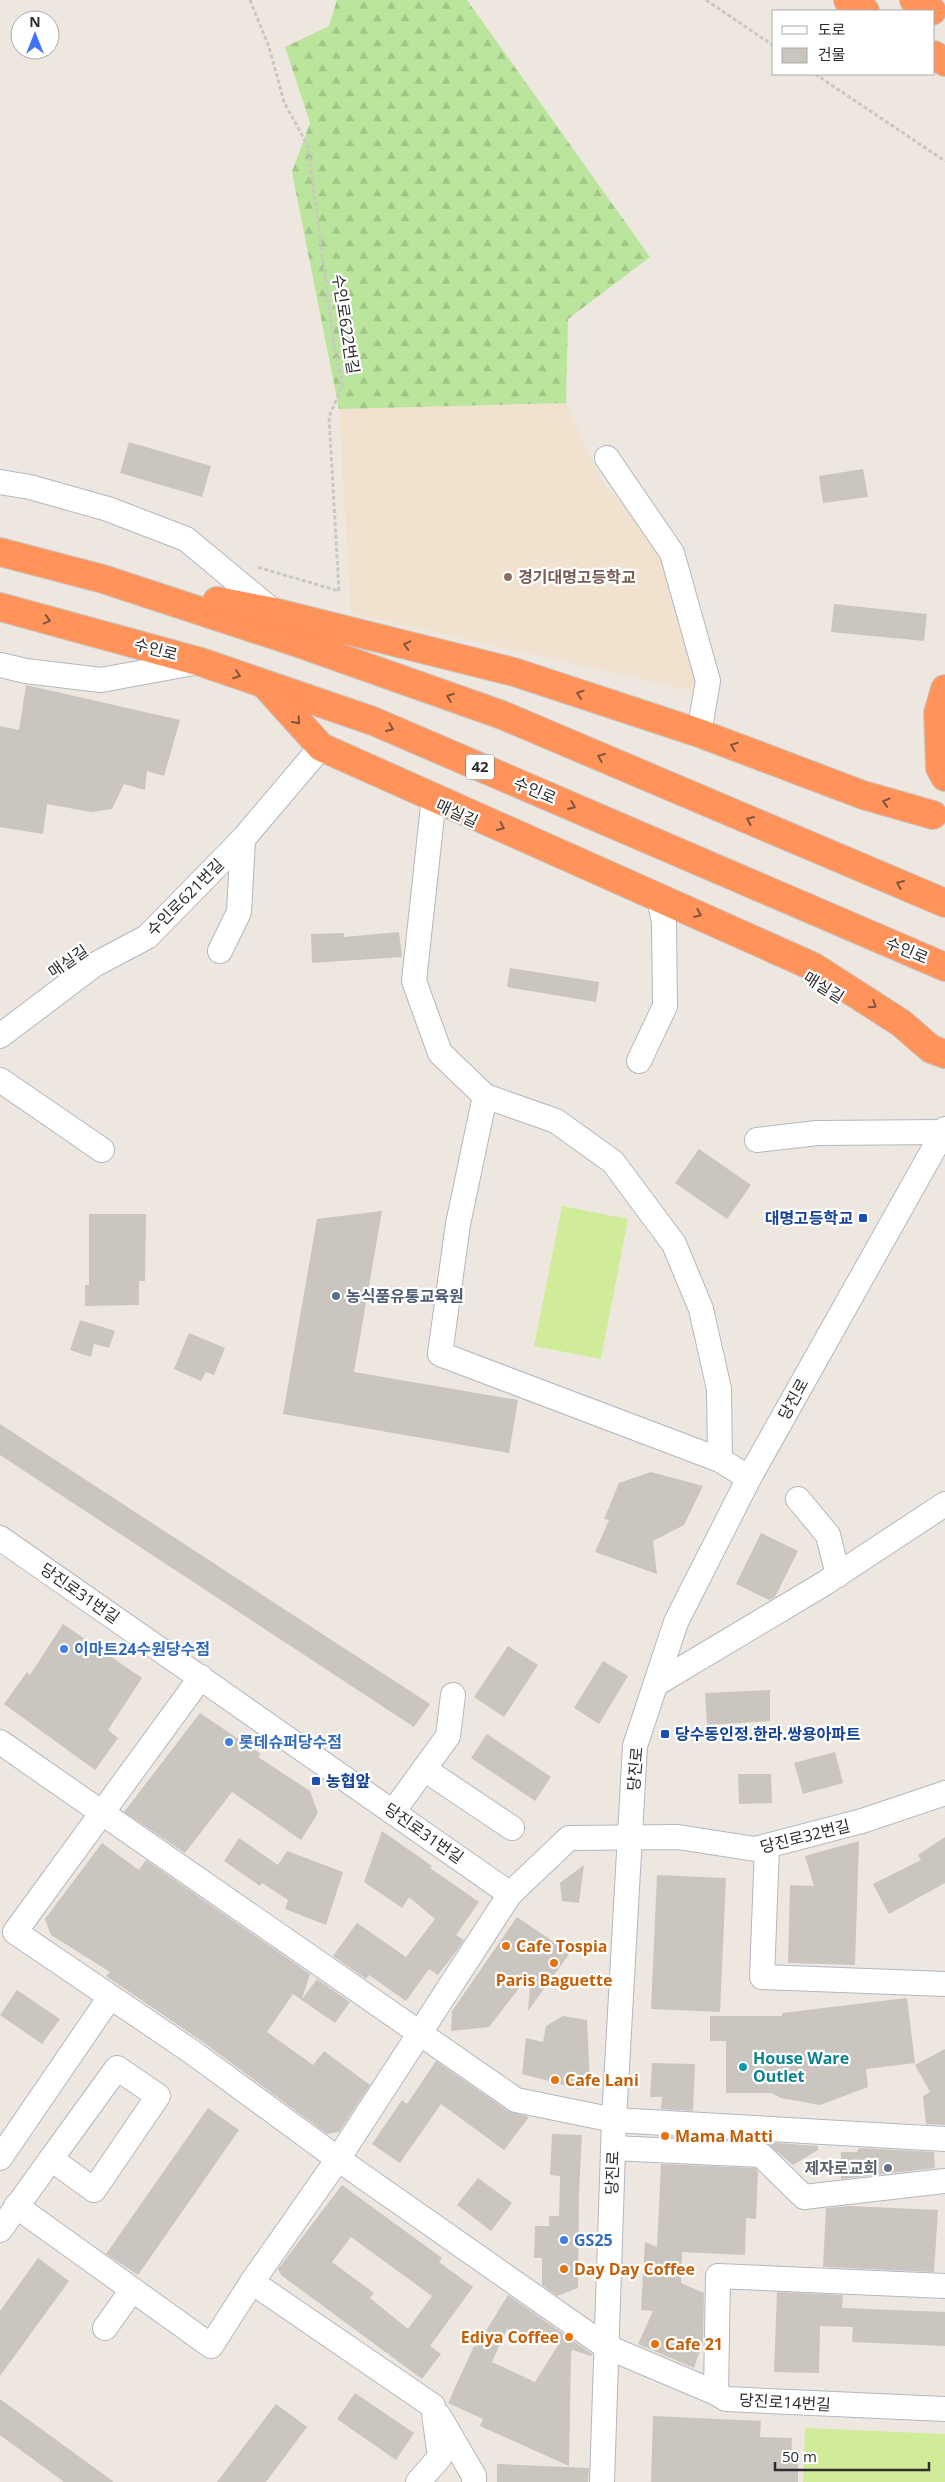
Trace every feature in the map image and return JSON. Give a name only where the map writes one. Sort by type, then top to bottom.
[{"type":"highway","points":[[848,0],[863,10]]},
{"type":"highway","points":[[914,0],[930,10]]},
{"type":"highway","points":[[0,552],[103,579],[304,644],[502,715],[945,902]]},
{"type":"highway","points":[[103,579],[274,612],[514,672],[699,733],[862,795],[933,815]]},
{"type":"highway","name":"수인로","points":[[0,607],[201,662],[373,721],[945,967]]},
{"type":"highway","points":[[265,685],[321,747],[814,967],[901,1023],[931,1049],[945,1054]]},
{"type":"highway","points":[[945,689],[938,713],[940,768],[945,777]]},
{"type":"street","points":[[607,458],[672,553],[708,681],[699,733]]},
{"type":"street","points":[[0,482],[30,487],[108,509],[186,539],[274,612]]},
{"type":"street","points":[[0,665],[26,671],[101,680],[201,662]]},
{"type":"street","name":"수인로621번길","points":[[0,1036],[94,965],[147,937],[243,839],[321,747]]},
{"type":"street","points":[[434,797],[414,981],[440,1053],[485,1096],[556,1122],[613,1162],[674,1244],[701,1309],[719,1389],[720,1460]]},
{"type":"street","points":[[220,951],[240,912],[243,839]]},
{"type":"street","points":[[639,1061],[665,1006],[664,922],[659,898]]},
{"type":"street","points":[[0,1080],[102,1150]]},
{"type":"street","points":[[485,1096],[458,1224],[440,1354],[720,1460],[749,1478]]},
{"type":"street","points":[[757,1140],[817,1133],[944,1130]]},
{"type":"street","name":"당진로","points":[[602,2482],[614,2120],[635,1746],[676,1622],[749,1478],[944,1130]]},
{"type":"street","points":[[798,1499],[828,1535],[838,1575]]},
{"type":"street","points":[[656,1684],[838,1575],[945,1504]]},
{"type":"street","name":"당진로31번길","points":[[0,1538],[510,1894]]},
{"type":"street","points":[[102,1813],[201,1677]]},
{"type":"street","points":[[393,1812],[448,1736],[453,1695]]},
{"type":"street","points":[[0,1742],[516,2100],[614,2120],[945,2139]]},
{"type":"street","points":[[424,1769],[512,1828]]},
{"type":"street","name":"당진로32번길","points":[[630,1839],[678,1837],[755,1849],[862,1821],[945,1793]]},
{"type":"street","name":"당진로14번길","points":[[102,1813],[15,1932],[192,2052],[338,2159],[606,2346],[726,2399],[945,2409]]},
{"type":"street","points":[[16,2206],[211,2346],[252,2282],[338,2159],[510,1894],[568,1838],[630,1839]]},
{"type":"street","points":[[767,1846],[762,1977],[945,1984]]},
{"type":"street","points":[[0,2158],[110,1997]]},
{"type":"street","points":[[0,2230],[16,2206],[117,2068],[158,2096],[94,2190],[51,2159]]},
{"type":"street","points":[[613,2148],[761,2155],[804,2197],[945,2182]]},
{"type":"street","points":[[716,2393],[718,2276],[945,2286]]},
{"type":"street","points":[[252,2282],[433,2406],[474,2476],[474,2482]]},
{"type":"street","points":[[105,2328],[132,2290]]},
{"type":"street","points":[[418,2482],[440,2458],[433,2406]]},
{"type":"path","name":"수인로622번길","points":[[249,564],[339,591],[329,417],[343,384],[335,352],[308,146],[284,102],[268,47],[250,0]]},
{"type":"path","points":[[706,0],[772,45]]},
{"type":"path","points":[[817,75],[945,161]]},
{"type":"shaded area","name":"경기대명고등학교","points":[[566,403],[602,482],[655,540],[697,666],[693,691],[351,613],[339,409]]},
{"type":"green space","points":[[337,0],[467,0],[650,257],[568,319],[566,403],[339,409],[292,172],[310,123],[285,47],[329,26]]},
{"type":"green space","points":[[562,1206],[628,1219],[601,1359],[534,1346]]},
{"type":"green space","points":[[805,2428],[945,2434],[945,2482],[803,2482]]},
{"type":"building","points":[[129,442],[211,466],[202,497],[120,473]]},
{"type":"building","points":[[863,469],[868,497],[823,503],[819,476]]},
{"type":"building","points":[[834,604],[927,614],[924,641],[831,632]]},
{"type":"building","points":[[26,685],[180,720],[164,776],[147,771],[145,790],[124,784],[112,809],[91,812],[47,804],[43,834],[0,827],[0,726],[19,730]]},
{"type":"building","points":[[399,932],[402,957],[312,963],[311,934],[344,933],[344,937]]},
{"type":"building","points":[[510,968],[599,982],[596,1002],[507,987]]},
{"type":"building","points":[[699,1149],[751,1185],[727,1219],[675,1183]]},
{"type":"building","name":"농식품유통교육원","points":[[382,1211],[354,1372],[518,1400],[509,1453],[283,1414],[317,1219]]},
{"type":"building","points":[[89,1214],[146,1214],[145,1281],[139,1281],[139,1305],[85,1306],[85,1285],[89,1285]]},
{"type":"building","points":[[80,1320],[115,1331],[109,1348],[94,1344],[91,1357],[70,1350]]},
{"type":"building","points":[[189,1333],[225,1348],[214,1375],[206,1372],[201,1381],[174,1369]]},
{"type":"building","points":[[0,1424],[430,1704],[414,1727],[0,1455]]},
{"type":"building","points":[[651,1472],[703,1486],[684,1525],[653,1541],[657,1574],[595,1552],[609,1520],[604,1519],[619,1483]]},
{"type":"building","points":[[761,1533],[798,1551],[775,1597],[769,1600],[736,1584]]},
{"type":"building","points":[[63,1624],[142,1678],[108,1730],[118,1738],[95,1770],[4,1704],[27,1672],[30,1675]]},
{"type":"building","points":[[508,1646],[538,1665],[504,1717],[474,1697]]},
{"type":"building","points":[[603,1661],[628,1676],[599,1724],[574,1708]]},
{"type":"building","points":[[770,1690],[770,1721],[707,1725],[705,1693]]},
{"type":"building","points":[[200,1713],[261,1754],[258,1757],[310,1791],[318,1813],[301,1840],[232,1792],[185,1853],[124,1812]]},
{"type":"building","points":[[487,1734],[551,1777],[535,1801],[471,1758]]},
{"type":"building","points":[[835,1752],[843,1783],[803,1794],[794,1763]]},
{"type":"building","points":[[738,1774],[771,1774],[772,1803],[739,1804]]},
{"type":"building","points":[[382,1831],[432,1866],[430,1868],[479,1902],[456,1935],[464,1940],[458,1949],[438,1975],[429,1969],[406,2001],[369,1975],[366,1979],[333,1956],[357,1923],[406,1957],[435,1919],[409,1897],[402,1908],[364,1882]]},
{"type":"building","points":[[945,1837],[945,1883],[889,1914],[873,1884],[921,1860],[918,1855]]},
{"type":"building","points":[[239,1838],[278,1865],[287,1851],[343,1872],[326,1925],[285,1909],[288,1900],[262,1883],[260,1886],[224,1861]]},
{"type":"building","points":[[859,1841],[855,1965],[788,1963],[790,1885],[814,1886],[805,1856]]},
{"type":"building","points":[[102,1843],[139,1870],[146,1860],[310,1974],[302,1999],[317,1979],[350,2002],[335,2023],[293,1994],[267,2032],[313,2065],[324,2051],[370,2085],[339,2132],[327,2134],[203,2042],[106,1976],[110,1972],[51,1935],[45,1919]]},
{"type":"building","points":[[584,1865],[579,1903],[562,1901],[560,1883]]},
{"type":"building","points":[[657,1875],[726,1878],[720,2012],[651,2009]]},
{"type":"building","points":[[517,1917],[570,1953],[528,2011],[531,1973],[489,2027],[451,2031],[452,2011]]},
{"type":"building","points":[[17,1990],[60,2019],[42,2044],[0,2015]]},
{"type":"building","points":[[907,1998],[915,2063],[866,2069],[868,2087],[820,2105],[781,2098],[771,2093],[726,2093],[726,2041],[710,2041],[710,2016],[782,2016],[782,2013]]},
{"type":"building","points":[[563,2016],[587,2020],[590,2084],[579,2089],[522,2074],[526,2038],[543,2042],[546,2026]]},
{"type":"building","points":[[945,2049],[945,2125],[926,2124],[923,2096],[930,2092],[915,2065]]},
{"type":"building","points":[[436,2061],[508,2111],[529,2117],[504,2150],[441,2104],[400,2163],[372,2144],[402,2100],[407,2104]]},
{"type":"building","points":[[652,2063],[695,2064],[693,2111],[661,2109],[662,2097],[650,2097]]},
{"type":"building","points":[[208,2108],[239,2130],[138,2275],[106,2254]]},
{"type":"building","points":[[552,2134],[582,2135],[579,2192],[578,2288],[557,2296],[542,2285],[542,2258],[534,2258],[535,2226],[549,2226],[549,2216],[559,2216],[560,2176],[550,2175]]},
{"type":"building","points":[[765,2142],[818,2146],[818,2150],[793,2165]]},
{"type":"building","name":"제자로교회","points":[[859,2148],[934,2152],[935,2168],[841,2179],[841,2152],[857,2152]]},
{"type":"building","points":[[661,2164],[755,2168],[758,2171],[756,2219],[746,2218],[745,2255],[682,2252],[681,2283],[704,2293],[703,2342],[694,2368],[638,2344],[653,2311],[641,2310],[645,2242],[657,2247]]},
{"type":"building","points":[[478,2178],[512,2203],[491,2231],[457,2205]]},
{"type":"building","points":[[342,2185],[442,2258],[439,2262],[473,2287],[430,2346],[441,2354],[422,2379],[281,2275],[278,2269]],"holes":[[[351,2237],[432,2296],[408,2329],[370,2298],[374,2293],[332,2262]]]},
{"type":"building","points":[[849,2206],[938,2210],[934,2272],[823,2267],[826,2208]]},
{"type":"building","points":[[38,2258],[69,2281],[0,2376],[0,2311]]},
{"type":"building","points":[[777,2292],[843,2295],[842,2308],[945,2312],[945,2346],[852,2342],[853,2327],[820,2326],[819,2373],[774,2372]]},
{"type":"building","points":[[508,2295],[592,2354],[591,2356],[572,2350],[569,2466],[480,2426],[483,2419],[448,2403],[474,2346],[476,2347]],"holes":[[[507,2329],[558,2345],[535,2382],[492,2362]]]},
{"type":"building","points":[[355,2393],[414,2433],[396,2460],[337,2419]]},
{"type":"building","points":[[0,2399],[114,2482],[64,2482],[0,2435]]},
{"type":"building","points":[[276,2404],[307,2427],[266,2482],[217,2482]]},
{"type":"building","points":[[653,2416],[761,2421],[760,2437],[792,2438],[791,2460],[798,2460],[798,2482],[651,2482]]},
{"type":"building","points":[[497,2464],[589,2468],[588,2482],[497,2482]]},
{"type":"place","name":"경기대명고등학교","points":[[508,577]]},
{"type":"place","name":"대명고등학교","points":[[863,1218]]},
{"type":"place","name":"농식품유통교육원","points":[[336,1296]]},
{"type":"place","name":"이마트24수원당수점","points":[[64,1649]]},
{"type":"place","name":"당수동인정.한라.쌍용아파트","points":[[665,1734]]},
{"type":"place","name":"롯데슈퍼당수점","points":[[229,1742]]},
{"type":"place","name":"농협앞","points":[[316,1781]]},
{"type":"place","name":"Cafe Tospia","points":[[506,1946]]},
{"type":"place","name":"Paris Baguette","points":[[554,1963]]},
{"type":"place","name":"House Ware Outlet","points":[[743,2067]]},
{"type":"place","name":"Cafe Lani","points":[[555,2080]]},
{"type":"place","name":"Mama Matti","points":[[665,2136]]},
{"type":"place","name":"제자로교회","points":[[888,2168]]},
{"type":"place","name":"GS25","points":[[564,2240]]},
{"type":"place","name":"Day Day Coffee","points":[[564,2269]]},
{"type":"place","name":"Ediya Coffee","points":[[569,2337]]},
{"type":"place","name":"Cafe 21","points":[[655,2344]]}]
